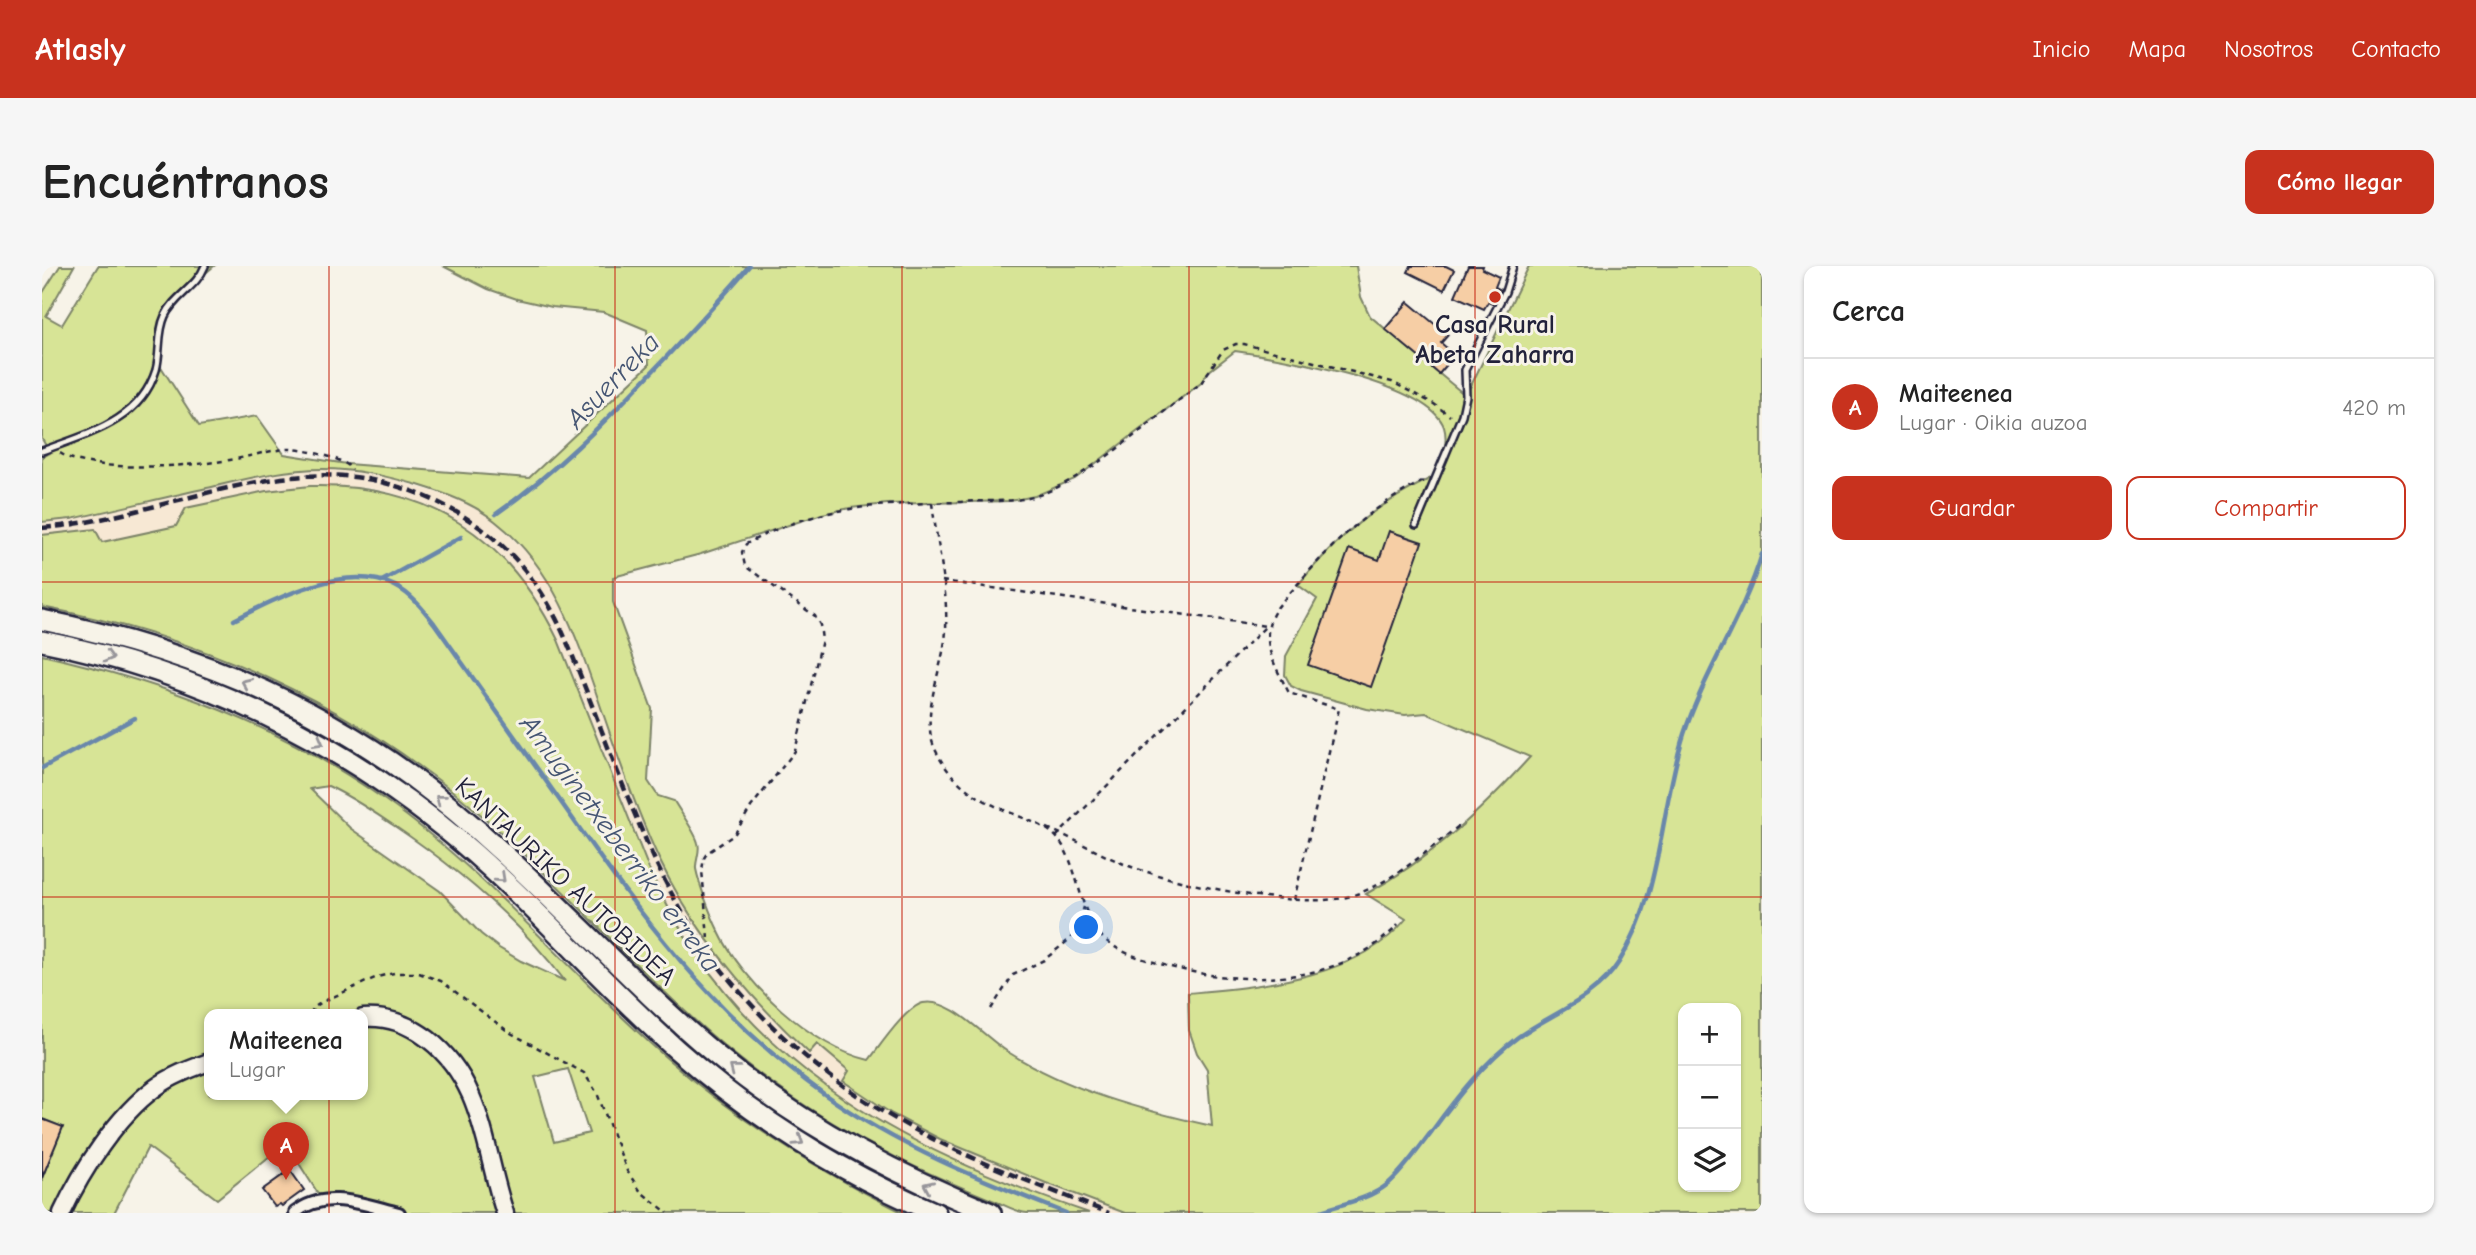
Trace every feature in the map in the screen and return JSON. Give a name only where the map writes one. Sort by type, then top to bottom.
[{"type":"highway","name":"KANTAURIKO AUTOBIDEA","points":[[42,620],[137,643],[219,671],[295,705],[369,748],[432,792],[490,840],[662,1007],[756,1086],[813,1125],[859,1151],[914,1180],[991,1213]]},
{"type":"highway","name":"KANTAURIKO AUTOBIDEA","points":[[42,641],[120,660],[200,686],[277,719],[351,761],[407,799],[473,853],[535,910],[640,1015],[728,1091],[823,1156],[936,1213]]},
{"type":"main road","points":[[368,1017],[389,1019],[412,1028],[436,1046],[456,1067],[473,1097],[506,1213]]},
{"type":"main road","points":[[62,1213],[94,1158],[132,1108],[167,1081],[204,1064]]},
{"type":"street","points":[[295,1213],[313,1202],[332,1199],[399,1213]]},
{"type":"lane","points":[[42,451],[116,421],[135,405],[156,370],[162,324],[167,312],[198,278],[205,266]]},
{"type":"lane","points":[[1416,525],[1458,423],[1466,396],[1465,370],[1505,292],[1513,266]]},
{"type":"path","points":[[708,938],[702,870],[704,858],[707,853],[734,835],[751,807],[795,751],[822,635],[815,615],[748,569],[743,562],[742,552],[746,544],[822,514],[863,506],[1021,500],[1049,491],[1075,479],[1200,383],[1220,353],[1236,344],[1273,350],[1392,382],[1434,404],[1458,423]]},
{"type":"path","points":[[52,447],[74,461],[117,466],[217,462],[292,449],[342,461],[352,470]]},
{"type":"path","points":[[1056,837],[1270,621],[1321,557],[1347,531],[1387,501],[1437,475]]},
{"type":"path","points":[[932,503],[943,581],[946,632],[930,728],[934,746],[951,775],[971,794],[1112,859],[1154,873],[1224,890],[1294,900],[1327,901],[1357,894],[1395,873],[1460,825]]},
{"type":"path","points":[[943,581],[1266,625]]},
{"type":"path","points":[[1270,621],[1268,639],[1271,655],[1289,693],[1339,709],[1294,900]]},
{"type":"path","points":[[1038,824],[1056,837],[1097,931],[1119,949],[1181,971],[1230,977],[1287,975],[1330,967],[1366,950],[1398,925]]},
{"type":"path","points":[[991,1009],[1013,975],[1044,960],[1070,939],[1085,905]]},
{"type":"path","points":[[313,1009],[322,1002],[389,974],[419,973],[441,981],[509,1032],[584,1073],[597,1093],[617,1151],[630,1178],[641,1192],[668,1213]]},
{"type":"shaded area","points":[[320,469],[373,473],[454,498],[496,522],[526,552],[543,573],[566,612],[641,817],[675,889],[735,977],[808,1052],[816,1044],[850,1072],[843,1081],[892,1114],[940,1139],[1125,1213],[1089,1213],[1079,1210],[986,1174],[902,1135],[806,1072],[752,1022],[698,954],[657,886],[569,665],[544,613],[512,569],[467,527],[446,514],[392,493],[369,488],[330,486],[266,491],[186,508],[176,526],[101,542],[95,529],[42,535],[42,523],[71,519],[263,475]]},
{"type":"green space","points":[[60,266],[74,266],[46,316],[62,325],[98,266],[214,266],[167,312],[158,362],[199,426],[257,416],[284,454],[347,464],[529,478],[649,365],[647,330],[604,312],[552,307],[517,299],[488,289],[443,266],[1356,266],[1361,297],[1370,316],[1466,396],[1529,266],[1762,266],[1762,1213],[1125,1213],[940,1139],[892,1114],[843,1081],[849,1071],[817,1044],[809,1053],[744,987],[706,938],[673,886],[644,825],[564,611],[535,562],[495,521],[458,499],[438,491],[371,474],[323,469],[265,475],[71,519],[42,522],[42,457],[50,453],[42,439],[42,294]],"holes":[[[1235,351],[1284,359],[1350,375],[1411,397],[1432,411],[1444,427],[1446,439],[1437,475],[1361,521],[1330,549],[1298,585],[1317,599],[1286,656],[1285,675],[1291,686],[1367,709],[1405,715],[1426,713],[1530,757],[1454,833],[1412,865],[1366,894],[1406,919],[1386,939],[1362,955],[1306,976],[1246,987],[1188,993],[1189,1030],[1197,1053],[1207,1069],[1212,1126],[1133,1106],[1056,1078],[1008,1052],[956,1012],[934,1003],[923,1003],[909,1012],[869,1060],[847,1053],[803,1027],[761,991],[729,950],[715,924],[700,883],[696,869],[699,846],[694,833],[674,801],[658,796],[648,781],[652,709],[613,602],[613,577],[701,554],[822,514],[850,508],[887,504],[1010,501],[1035,496],[1075,479],[1201,383],[1208,372]]]},
{"type":"green space","points":[[310,486],[352,487],[391,494],[426,506],[459,522],[488,544],[514,571],[537,603],[558,640],[649,869],[685,937],[728,995],[776,1046],[830,1089],[889,1126],[952,1159],[1089,1213],[1027,1213],[1014,1210],[901,1160],[801,1103],[754,1070],[709,1033],[534,863],[461,798],[379,738],[334,711],[288,687],[193,647],[143,631],[42,607],[42,535],[95,529],[102,542],[176,526],[186,508],[266,491]]},
{"type":"green space","points":[[42,655],[133,679],[221,710],[305,750],[345,774],[424,829],[460,860],[634,1028],[697,1084],[811,1163],[904,1213],[371,1213],[326,1206],[286,1143],[217,1199],[148,1147],[114,1213],[42,1213],[42,1178],[62,1127],[42,1119]],"holes":[[[328,786],[354,799],[463,877],[507,916],[565,981],[499,948],[481,934],[440,891],[350,828],[310,789]],[[568,1069],[589,1133],[554,1142],[535,1077]]]},
{"type":"building","points":[[1411,266],[1446,266],[1454,270],[1444,290],[1408,272]]},
{"type":"building","points":[[1468,266],[1483,266],[1482,269],[1499,277],[1495,287],[1501,290],[1494,305],[1488,302],[1484,309],[1455,296]]},
{"type":"building","points":[[1408,302],[1448,335],[1441,343],[1455,355],[1439,374],[1385,329]]},
{"type":"building","points":[[1389,531],[1422,542],[1371,687],[1308,665],[1349,549],[1379,560]]},
{"type":"building","points":[[42,1119],[63,1127],[42,1178]]},
{"type":"building","points":[[290,1170],[304,1190],[282,1206],[280,1204],[275,1207],[262,1190]]},
{"type":"waterway","name":"Asuerreka","points":[[496,514],[538,482],[596,429],[749,266]]},
{"type":"waterway","name":"Asuerreka","points":[[382,581],[461,537]]},
{"type":"waterway","name":"Amuginetxeberriko erreka","points":[[1315,1213],[1362,1198],[1388,1184],[1482,1069],[1518,1037],[1586,996],[1619,962],[1644,909],[1684,734],[1702,688],[1745,600],[1762,554]]},
{"type":"waterway","name":"Amuginetxeberriko erreka","points":[[234,620],[291,593],[334,580],[376,580],[406,593],[434,623],[650,924],[713,997],[747,1031],[824,1094],[881,1130],[972,1175],[1066,1213]]},
{"type":"waterway","name":"Amuginetxeberriko erreka","points":[[42,768],[135,718]]},
{"type":"railway","points":[[42,528],[82,523],[246,484],[328,475],[367,479],[415,492],[460,514],[501,544],[534,582],[550,606],[663,877],[695,933],[734,985],[775,1029],[817,1066],[860,1097],[952,1148],[1109,1213]]},
{"type":"place","name":"Casa Rural Abeta Zaharra","points":[[1495,297]]},
{"type":"place","name":"Maiteenea","points":[[286,1180]]}]
